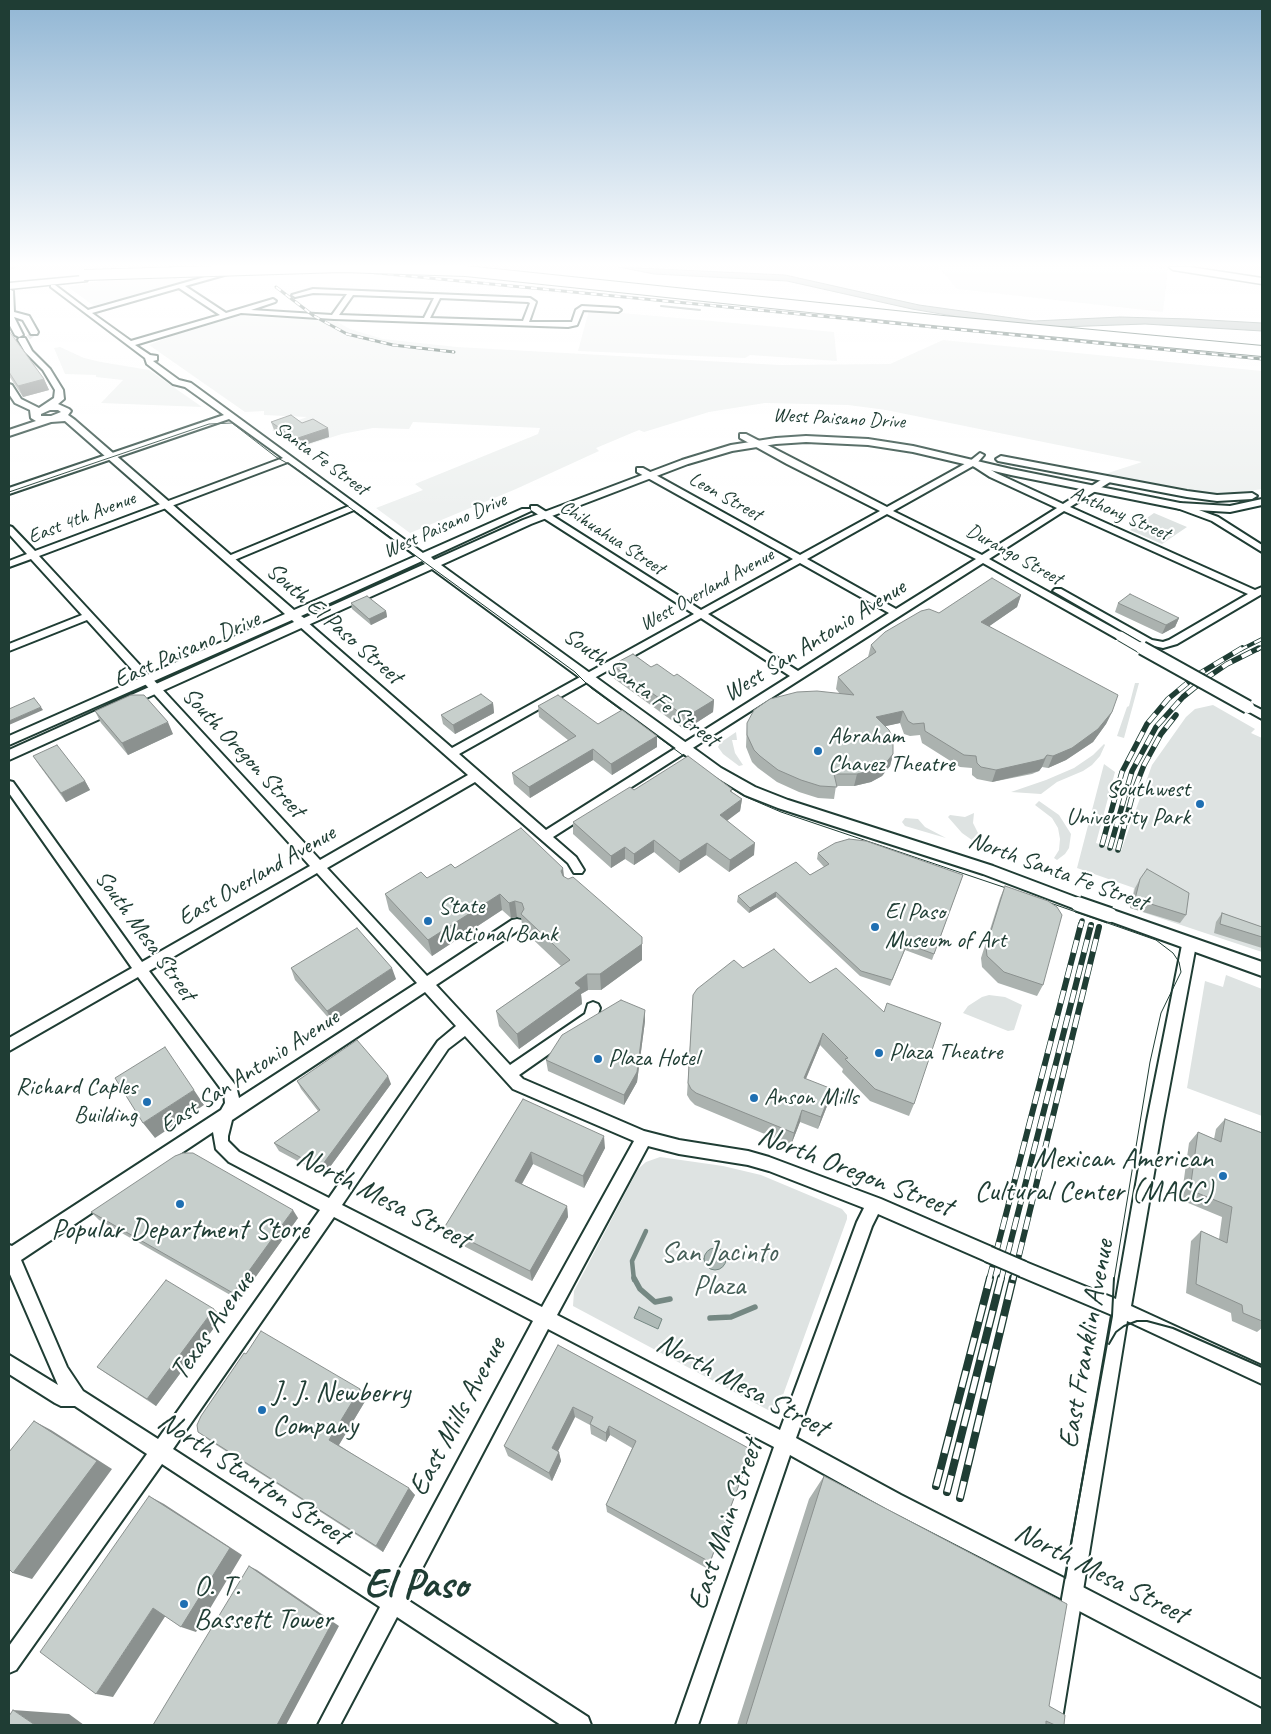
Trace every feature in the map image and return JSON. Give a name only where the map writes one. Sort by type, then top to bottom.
[{"type":"highway","points":[[1171,348],[1262,356]]},
{"type":"highway","points":[[1239,348],[1262,350]]},
{"type":"main road","points":[[9,429],[26,423],[35,414],[59,399],[58,390],[46,369],[27,348]]},
{"type":"main road","points":[[9,387],[18,401],[34,408],[35,414]]},
{"type":"main road","points":[[9,433],[53,419],[65,413],[65,409],[60,407],[48,407]]},
{"type":"main road","name":"South El Paso Street","points":[[35,414],[40,420],[70,420],[298,619]]},
{"type":"main road","name":"West Paisano Drive","points":[[725,439],[795,432],[874,436],[1171,492],[1231,498],[1262,493]]},
{"type":"main road","name":"West Paisano Drive","points":[[298,619],[432,564],[539,512],[708,454],[756,444],[806,439],[861,441],[899,446],[1180,506],[1211,509],[1242,507],[1262,502]]},
{"type":"main road","name":"West Paisano Drive","points":[[298,619],[422,556],[539,512],[692,449]]},
{"type":"main road","points":[[1171,492],[1211,509]]},
{"type":"main road","name":"Santa Fe Street","points":[[422,556],[432,564]]},
{"type":"main road","name":"South Santa Fe Street","points":[[432,564],[716,771],[758,795],[837,820]]},
{"type":"main road","name":"East Paisano Drive","points":[[9,755],[151,685],[298,619]]},
{"type":"main road","name":"East Paisano Drive","points":[[9,741],[151,685]]},
{"type":"main road","name":"North Santa Fe Street","points":[[837,820],[988,870],[1189,945],[1262,970]]},
{"type":"main road","name":"North Mesa Street","points":[[1073,1594],[1262,1694]]},
{"type":"street","name":"Santa Fe Street","points":[[135,348],[176,382],[188,385],[422,556]]},
{"type":"street","points":[[9,491],[230,416]]},
{"type":"street","name":"Durango Street","points":[[743,436],[983,559],[1262,715]]},
{"type":"street","name":"West Overland Avenue","points":[[450,754],[973,463],[980,455]]},
{"type":"street","name":"East 4th Avenue","points":[[9,564],[290,459]]},
{"type":"street","name":"Anthony Street","points":[[973,463],[993,475],[1063,508],[1259,592]]},
{"type":"street","name":"Leon Street","points":[[640,470],[898,614]]},
{"type":"street","name":"West San Antonio Avenue","points":[[545,836],[1107,480]]},
{"type":"street","points":[[1180,506],[1215,519],[1262,549]]},
{"type":"street","points":[[229,559],[355,508]]},
{"type":"street","points":[[1211,509],[1262,542]]},
{"type":"street","name":"Chihuahua Street","points":[[539,512],[798,676]]},
{"type":"street","name":"South Oregon Street","points":[[9,529],[427,983]]},
{"type":"street","points":[[983,559],[998,560],[1150,642],[1163,645],[1173,642],[1259,592]]},
{"type":"street","points":[[9,648],[88,616]]},
{"type":"street","name":"South El Paso Street","points":[[298,619],[572,860],[578,870]]},
{"type":"street","name":"East Overland Avenue","points":[[9,1046],[476,776]]},
{"type":"street","name":"South Mesa Street","points":[[9,785],[140,969],[232,1092],[232,1103],[226,1116]]},
{"type":"street","name":"East San Antonio Avenue","points":[[9,1256],[226,1116],[517,924]]},
{"type":"street","name":"East Franklin Avenue","points":[[1050,1725],[1116,1332],[1189,945]]},
{"type":"street","name":"North Oregon Street","points":[[427,983],[523,1088],[644,1138],[679,1147],[748,1158],[769,1164],[875,1205],[1147,1321],[1262,1375]]},
{"type":"street","points":[[509,1074],[591,1017],[593,1008]]},
{"type":"street","name":"Texas Avenue","points":[[9,1663],[255,1318],[444,1045],[466,1026]]},
{"type":"street","name":"North Mesa Street","points":[[226,1116],[220,1136],[221,1144],[234,1157],[1073,1594]]},
{"type":"street","name":"East Mills Avenue","points":[[329,1725],[526,1348],[558,1297],[644,1138]]},
{"type":"street","name":"East Main Street","points":[[687,1725],[865,1222],[875,1205]]},
{"type":"street","name":"North Stanton Street","points":[[9,1256],[61,1373],[77,1398],[580,1725]]},
{"type":"street","points":[[9,1364],[61,1397],[77,1398]]},
{"type":"shaded area","points":[[54,348],[62,348],[84,358],[101,362],[149,370],[202,407],[101,403],[123,380],[96,377],[96,375],[65,374]]},
{"type":"shaded area","points":[[153,348],[474,348],[780,365],[890,364],[926,348],[1024,348],[1262,371],[1262,489],[1230,494],[1206,494],[1182,490],[1105,474],[1142,462],[886,410],[848,405],[765,403],[709,412],[644,432],[639,430],[596,448],[599,451],[516,489],[410,533],[376,508],[423,490],[415,484],[538,434],[540,428],[413,422],[409,429],[373,428],[342,434],[298,448],[272,430],[307,417],[264,415],[264,411],[245,412]]},
{"type":"shaded area","points":[[579,348],[836,348],[837,361],[750,355],[745,358],[578,351]]},
{"type":"shaded area","points":[[715,1248],[725,1255],[726,1259],[719,1269],[715,1270],[705,1263],[704,1259],[711,1249]]},
{"type":"shaded area","points":[[639,1307],[662,1319],[658,1329],[634,1318]]},
{"type":"green space","points":[[1154,513],[1187,527],[1162,544],[1130,530]]},
{"type":"green space","points":[[1135,683],[1139,683],[1124,738],[1117,736],[1129,706]]},
{"type":"green space","name":"Southwest University Park","points":[[1213,705],[1255,729],[1251,733],[1262,738],[1262,952],[1130,908],[1134,888],[1077,868],[1104,764],[1115,772],[1096,843],[1121,851],[1152,765],[1186,717],[1195,709]]},
{"type":"green space","points":[[736,732],[737,740],[732,740],[735,753],[743,765],[739,766],[723,754],[718,747],[720,743]]},
{"type":"green space","points":[[1104,744],[1100,756],[1092,765],[1057,782],[1041,794],[1011,792],[1074,768],[1093,755]]},
{"type":"green space","points":[[1039,801],[1059,815],[1071,834],[1069,848],[1057,860],[1054,858],[1059,850],[1058,828],[1052,818],[1035,805]]},
{"type":"green space","points":[[974,813],[973,823],[981,839],[979,845],[962,833],[948,817],[950,815],[965,817]]},
{"type":"green space","points":[[905,818],[918,819],[925,827],[946,838],[905,826],[902,822]]},
{"type":"green space","points":[[1226,975],[1262,989],[1262,1116],[1187,1088],[1205,981],[1223,987]]},
{"type":"green space","points":[[989,995],[1005,997],[1022,1005],[1014,1030],[1008,1031],[963,1013],[968,1006]]},
{"type":"green space","name":"San Jacinto Plaza","points":[[660,1157],[723,1166],[761,1175],[842,1209],[847,1215],[776,1410],[768,1410],[573,1306],[574,1291],[638,1169],[646,1162]]},
{"type":"building","points":[[9,348],[21,348],[44,379],[18,386],[9,372]]},
{"type":"building","points":[[291,415],[302,423],[313,419],[328,428],[295,439],[271,422]]},
{"type":"building","points":[[992,578],[1021,595],[981,622],[1118,695],[1112,712],[1098,729],[1072,748],[1053,756],[1047,755],[1044,759],[996,770],[981,767],[977,763],[976,756],[964,755],[925,731],[924,723],[913,724],[908,721],[903,711],[876,717],[889,730],[893,738],[893,754],[885,764],[874,770],[857,774],[834,774],[837,787],[820,786],[778,770],[754,750],[747,735],[747,723],[754,710],[770,699],[797,692],[817,691],[854,695],[838,677],[876,652],[871,645],[885,632],[921,611],[929,609],[939,613]]},
{"type":"building","points":[[1130,594],[1179,618],[1166,625],[1118,603]]},
{"type":"building","points":[[367,596],[386,611],[369,619],[351,603]]},
{"type":"building","points":[[633,654],[651,667],[657,664],[674,676],[677,674],[714,700],[686,717],[612,665]]},
{"type":"building","points":[[481,694],[493,703],[453,725],[441,715]]},
{"type":"building","points":[[131,695],[144,695],[168,722],[122,743],[95,711]]},
{"type":"building","points":[[558,695],[598,724],[622,710],[657,736],[611,764],[593,749],[529,787],[512,773],[576,736],[538,706]]},
{"type":"building","points":[[34,698],[41,707],[9,721],[9,709]]},
{"type":"building","points":[[57,745],[85,781],[61,793],[33,756]]},
{"type":"building","points":[[688,756],[732,789],[730,791],[742,799],[720,815],[755,843],[730,860],[707,843],[680,861],[654,840],[634,854],[625,847],[611,856],[573,822],[630,787],[634,790]]},
{"type":"building","points":[[521,828],[563,868],[561,871],[563,876],[568,879],[573,877],[642,937],[642,944],[600,974],[587,974],[575,983],[581,988],[517,1034],[496,1011],[570,960],[521,914],[524,909],[522,903],[515,901],[509,903],[500,894],[428,940],[385,894],[421,872],[427,878],[451,864],[455,868]]},
{"type":"building","name":"El Paso Museum of Art","points":[[849,839],[866,841],[963,875],[934,954],[907,944],[892,980],[861,971],[776,892],[750,908],[738,896],[796,862],[810,875],[829,864],[818,853],[835,843]]},
{"type":"building","points":[[1147,869],[1189,893],[1186,915],[1135,899],[1140,879]]},
{"type":"building","points":[[1005,886],[1048,901],[1057,907],[1062,915],[1043,985],[1004,972],[987,956],[986,947]]},
{"type":"building","points":[[1222,913],[1262,927],[1262,937],[1220,924]]},
{"type":"building","points":[[357,928],[392,968],[327,1011],[291,968]]},
{"type":"building","points":[[774,949],[810,983],[836,968],[884,1012],[887,1003],[941,1023],[914,1104],[875,1089],[845,1059],[848,1058],[823,1033],[804,1078],[832,1089],[821,1117],[802,1110],[794,1133],[696,1093],[691,1089],[688,1083],[693,995],[697,989],[734,960],[743,968]]},
{"type":"building","name":"Plaza Hotel","points":[[621,1000],[645,1010],[637,1072],[624,1095],[546,1060],[562,1035]]},
{"type":"building","points":[[357,1040],[388,1076],[320,1168],[274,1143],[320,1110],[297,1081]]},
{"type":"building","points":[[165,1047],[194,1090],[143,1123],[115,1078]]},
{"type":"building","points":[[523,1099],[604,1136],[583,1176],[531,1152],[515,1181],[567,1206],[530,1271],[444,1228]]},
{"type":"building","points":[[1225,1119],[1262,1133],[1262,1321],[1243,1313],[1242,1305],[1196,1284],[1201,1231],[1227,1243],[1232,1207],[1190,1190],[1198,1132],[1221,1142]]},
{"type":"building","points":[[183,1153],[193,1153],[293,1210],[233,1293],[91,1212],[175,1156]]},
{"type":"building","points":[[166,1280],[214,1309],[147,1399],[97,1367]]},
{"type":"building","points":[[261,1331],[360,1389],[329,1440],[409,1488],[376,1546],[198,1432],[197,1425],[201,1416]]},
{"type":"building","points":[[558,1345],[752,1450],[710,1562],[606,1505],[636,1441],[609,1426],[606,1433],[590,1424],[593,1417],[573,1407],[552,1448],[559,1452],[549,1473],[504,1446]]},
{"type":"building","points":[[34,1421],[97,1461],[13,1573],[9,1569],[9,1452]]},
{"type":"building","points":[[824,1476],[1067,1604],[1049,1706],[1065,1715],[1064,1725],[1055,1725],[1046,1721],[1046,1725],[746,1725]]},
{"type":"building","name":"O. T. Bassett Tower","points":[[149,1496],[230,1548],[181,1627],[153,1608],[96,1694],[40,1652]]},
{"type":"building","points":[[249,1566],[332,1623],[277,1725],[153,1725]]},
{"type":"building","points":[[13,1710],[35,1725],[9,1725],[9,1716]]},
{"type":"waterway","points":[[634,1280],[632,1261],[646,1231]]},
{"type":"waterway","points":[[634,1278],[640,1289],[655,1302],[670,1299]]},
{"type":"waterway","points":[[710,1318],[731,1317],[755,1307]]},
{"type":"tram line","points":[[9,492],[209,424],[232,423],[276,457],[294,467],[575,672],[591,688],[632,718]]},
{"type":"tram line","points":[[646,728],[696,765]]},
{"type":"tram line","points":[[721,782],[746,797],[781,812],[1018,892]]},
{"type":"tram line","points":[[1039,899],[1156,940],[1173,953],[1179,962],[1181,972],[1161,1013],[1150,1062],[1114,1280]]},
{"type":"tram line","points":[[1058,1615],[1112,1316],[1114,1278]]},
{"type":"tram line","points":[[1109,1344],[1116,1332],[1124,1326],[1137,1321],[1147,1321],[1173,1328],[1262,1367]]},
{"type":"railway","points":[[418,348],[454,352]]},
{"type":"railway","points":[[1148,348],[1262,359]]},
{"type":"railway","points":[[1240,650],[1262,639]]},
{"type":"railway","points":[[1257,650],[1262,647]]},
{"type":"railway","points":[[1102,845],[1122,772],[1147,724],[1168,699],[1197,675],[1242,648]]},
{"type":"railway","points":[[1110,848],[1132,771],[1156,727],[1183,697],[1205,679],[1227,664],[1259,648]]},
{"type":"railway","points":[[1118,850],[1133,793],[1144,765],[1161,734],[1176,715]]},
{"type":"railway","points":[[1081,925],[1082,921]]},
{"type":"railway","points":[[989,1280],[1081,924]]},
{"type":"railway","points":[[1001,1280],[1091,925]]},
{"type":"railway","points":[[1013,1280],[1099,927]]},
{"type":"railway","points":[[936,1486],[990,1278]]},
{"type":"railway","points":[[947,1492],[1001,1278]]},
{"type":"railway","points":[[960,1498],[1013,1278]]},
{"type":"place","name":"Abraham Chavez Theatre","points":[[818,751]]},
{"type":"place","name":"Southwest University Park","points":[[1200,804]]},
{"type":"place","name":"State National Bank","points":[[428,921]]},
{"type":"place","name":"El Paso Museum of Art","points":[[875,927]]},
{"type":"place","name":"Plaza Theatre","points":[[879,1053]]},
{"type":"place","name":"Plaza Hotel","points":[[598,1059]]},
{"type":"place","name":"Anson Mills","points":[[754,1098]]},
{"type":"place","name":"Richard Caples Building","points":[[147,1102]]},
{"type":"place","name":"Mexican American Cultural Center (MACC)","points":[[1223,1176]]},
{"type":"place","name":"Popular Department Store","points":[[180,1204]]},
{"type":"place","name":"J. J. Newberry Company","points":[[262,1410]]},
{"type":"place","name":"O. T. Bassett Tower","points":[[184,1604]]},
{"type":"district","name":"El Paso","points":[[416,1586]]}]
